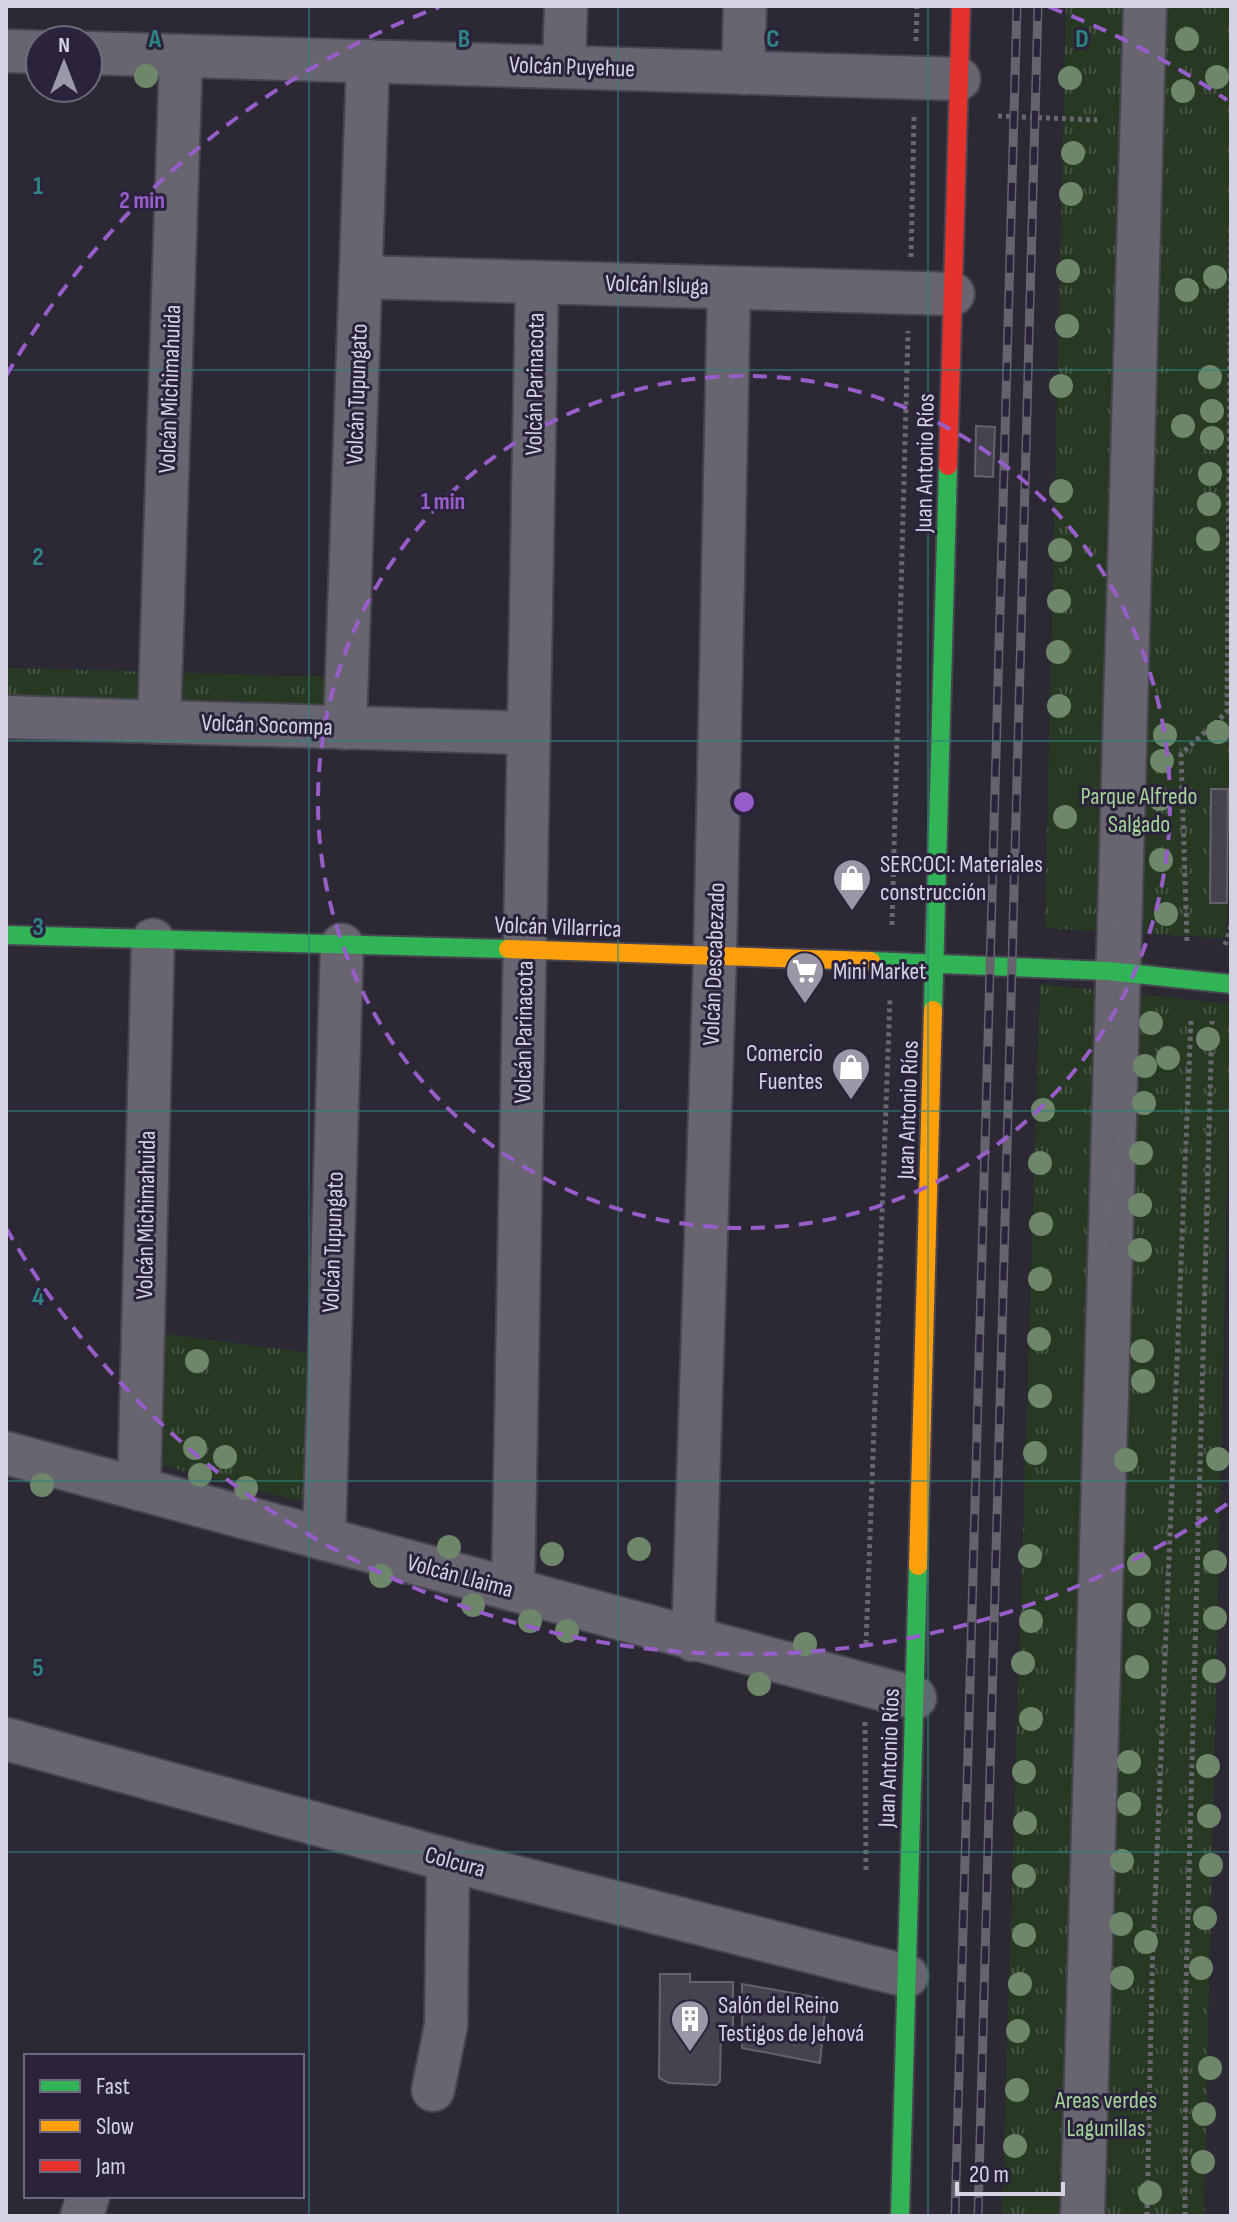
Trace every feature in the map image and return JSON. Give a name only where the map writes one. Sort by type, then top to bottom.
[{"type":"main road","name":"Juan Antonio Ríos","points":[[900,2216],[961,6]]},
{"type":"main road","name":"Volcán Villarrica","points":[[6,935],[891,962],[1119,972],[1222,983]]},
{"type":"street","points":[[564,67],[566,6]]},
{"type":"street","points":[[743,73],[745,6]]},
{"type":"street","name":"Volcán Puyehue","points":[[104,54],[915,77],[958,99]]},
{"type":"street","name":"Volcán Michimahuida","points":[[159,722],[181,56]]},
{"type":"street","name":"Volcán Tupungato","points":[[345,728],[368,61]]},
{"type":"street","name":"Volcán Isluga","points":[[361,277],[953,294]]},
{"type":"street","name":"Volcán Parinacota","points":[[513,1590],[537,282]]},
{"type":"street","name":"Volcán Descabezado","points":[[693,1640],[715,956],[729,288]]},
{"type":"street","name":"Volcán Socompa","points":[[6,717],[529,733]]},
{"type":"street","name":"Volcán Michimahuida","points":[[139,1489],[153,940]]},
{"type":"street","name":"Volcán Tupungato","points":[[324,1539],[342,945]]},
{"type":"street","name":"Volcán Llaima","points":[[6,1453],[915,1698]]},
{"type":"street","name":"Colcura","points":[[6,1739],[448,1860],[907,1976]]},
{"type":"street","points":[[433,2090],[446,2025],[448,1860]]},
{"type":"lane","points":[[1093,2216],[1135,6]]},
{"type":"lane","points":[[1072,2216],[1155,6]]},
{"type":"path","points":[[867,1888],[865,1687],[891,962],[917,6]]},
{"type":"path","points":[[958,99],[991,116],[1097,120]]},
{"type":"path","points":[[1147,2216],[1152,1976],[1191,1018],[1181,754],[1227,712],[1231,238]]},
{"type":"path","points":[[1185,2216],[1186,1984],[1222,983],[1231,926]]},
{"type":"green space","name":"Parque Alfredo Salgado","points":[[1066,6],[1231,6],[1231,792],[1226,938],[1045,928]]},
{"type":"green space","points":[[6,668],[334,677],[333,710],[6,702]]},
{"type":"green space","name":"Areas verdes Lagunillas","points":[[1040,984],[1231,1004],[1204,2216],[1002,2216]]},
{"type":"green space","points":[[151,1332],[317,1354],[316,1489],[303,1502],[146,1461]]},
{"type":"building","points":[[976,426],[995,427],[993,477],[975,476]]},
{"type":"building","points":[[1211,789],[1228,789],[1227,903],[1210,903]]},
{"type":"building","name":"Salón del Reino Testigos de Jehová","points":[[660,1974],[690,1974],[690,1982],[733,1982],[733,2027],[721,2027],[720,2081],[716,2085],[669,2083],[659,2078]]},
{"type":"building","points":[[742,1984],[826,1999],[820,2063],[742,2048]]},
{"type":"railway","points":[[955,2216],[1017,6]]},
{"type":"railway","points":[[978,2216],[1038,6]]},
{"type":"traffic: fast","points":[[933,1010],[948,466]]},
{"type":"traffic: fast","points":[[6,935],[508,949]]},
{"type":"traffic: fast","points":[[871,961],[1108,971],[1231,984]]},
{"type":"traffic: fast","points":[[900,2216],[918,1566]]},
{"type":"traffic: slow","points":[[508,949],[871,961]]},
{"type":"traffic: slow","points":[[918,1566],[933,1010]]},
{"type":"traffic: jam","points":[[948,466],[961,6]]},
{"type":"place","name":"SERCOCI: Materiales construcción","points":[[852,912]]},
{"type":"place","name":"Mini Market","points":[[805,1005]]},
{"type":"place","name":"Comercio Fuentes","points":[[851,1101]]},
{"type":"place","name":"Salón del Reino Testigos de Jehová","points":[[690,2053]]}]
